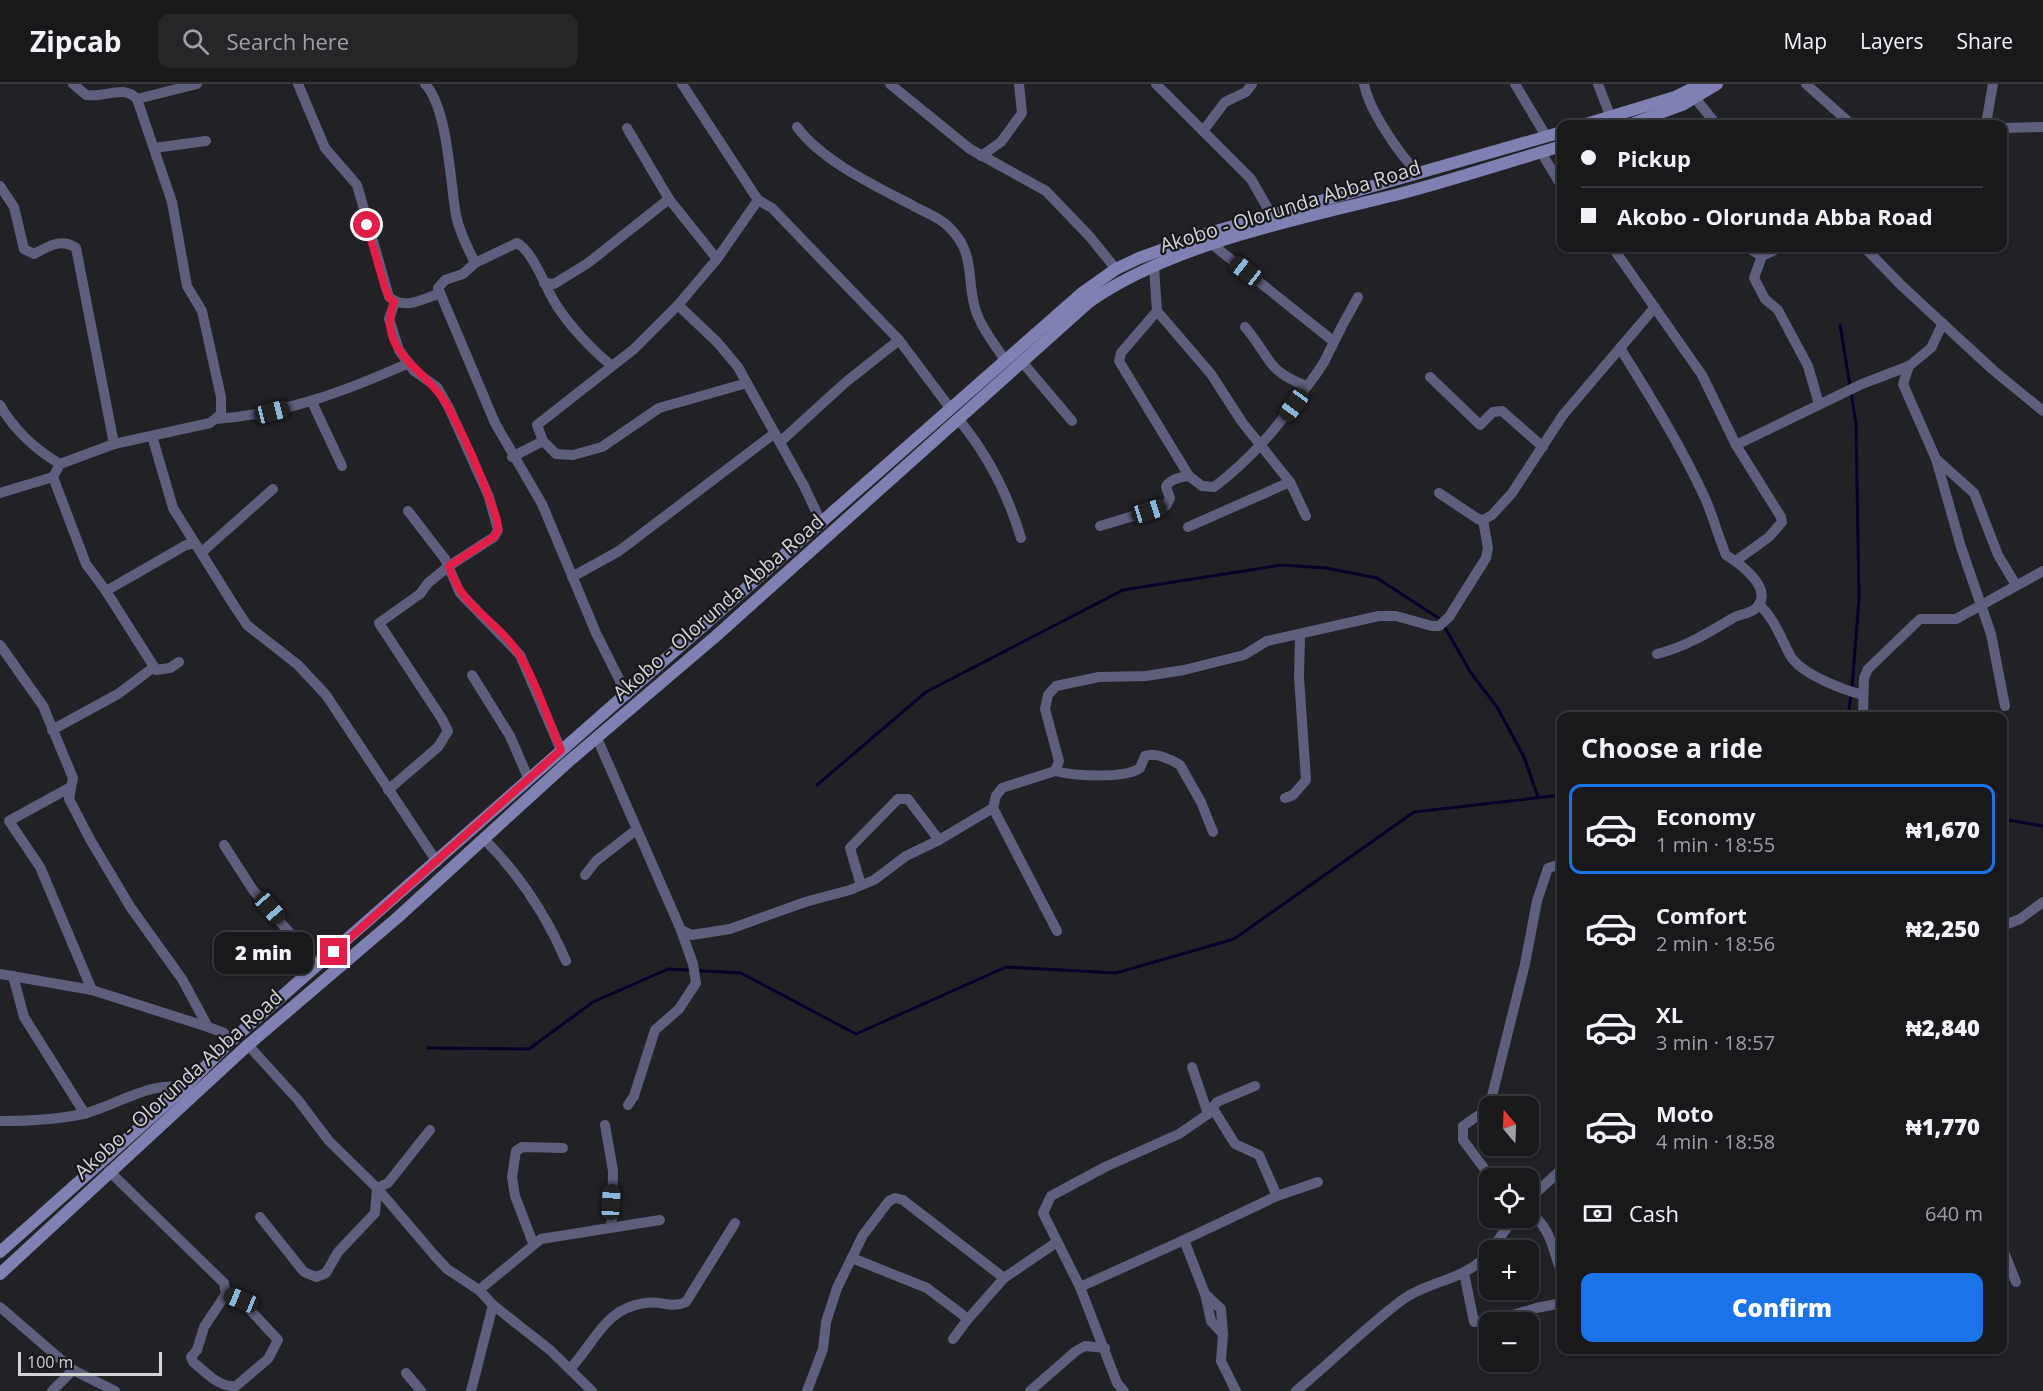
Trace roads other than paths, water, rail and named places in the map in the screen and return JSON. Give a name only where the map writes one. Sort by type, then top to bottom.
[{"type":"main road","points":[[1603,120],[1675,97],[1701,84]]},
{"type":"main road","points":[[1641,120],[1695,98],[1717,84]]},
{"type":"main road","name":"Akobo - Olorunda Abba Road","points":[[0,1252],[184,1088],[231,1041],[822,524],[1004,359],[1082,293],[1116,269],[1148,254],[1209,233],[1557,133]]},
{"type":"main road","name":"Akobo - Olorunda Abba Road","points":[[0,1274],[248,1045],[396,918],[959,420],[1089,302],[1117,283],[1213,245],[1557,147]]},
{"type":"main road","points":[[1032,335],[1042,346]]},
{"type":"main road","points":[[385,906],[396,918]]},
{"type":"street","points":[[74,84],[86,95],[124,89],[130,91],[137,99],[176,217],[187,286],[202,311],[221,397],[221,414],[216,419]]},
{"type":"street","points":[[137,99],[193,84]]},
{"type":"street","points":[[298,84],[325,148],[357,184],[389,297],[394,302],[406,305],[438,294]]},
{"type":"street","points":[[425,84],[434,96],[446,147],[456,216],[475,263]]},
{"type":"street","points":[[682,84],[758,200],[772,208],[899,340],[950,408]]},
{"type":"street","points":[[890,84],[981,156],[1046,191],[1090,237],[1116,269]]},
{"type":"street","points":[[981,156],[1001,142],[1022,113],[1019,84]]},
{"type":"street","points":[[1156,84],[1251,179],[1272,216]]},
{"type":"street","points":[[1203,130],[1225,102],[1246,92],[1252,84]]},
{"type":"street","points":[[1364,84],[1378,116],[1408,164],[1418,173]]},
{"type":"street","points":[[1515,84],[1546,136]]},
{"type":"street","points":[[1598,84],[1611,118]]},
{"type":"street","points":[[1806,84],[1846,120]]},
{"type":"street","points":[[1987,120],[1993,84]]},
{"type":"street","points":[[1695,98],[1713,120]]},
{"type":"street","points":[[627,128],[669,199],[717,259]]},
{"type":"street","points":[[797,128],[806,139],[859,177],[938,218],[950,228],[968,255],[974,306],[979,319],[1004,359]]},
{"type":"street","points":[[2007,128],[2043,128]]},
{"type":"street","points":[[154,148],[206,141]]},
{"type":"street","points":[[1541,152],[1557,179]]},
{"type":"street","points":[[0,186],[14,207],[24,249],[34,254],[51,244],[68,243],[76,248],[114,444]]},
{"type":"street","points":[[549,284],[588,263],[669,199]]},
{"type":"street","points":[[747,383],[659,408],[602,447],[573,454],[556,454],[543,441],[537,425],[634,349],[678,305],[717,259],[758,200]]},
{"type":"street","points":[[611,365],[592,350],[551,296],[549,284],[526,251],[517,243],[475,263],[463,274],[441,283],[438,294],[512,456],[542,504],[572,577],[627,695]]},
{"type":"street","points":[[1213,245],[1333,341]]},
{"type":"street","points":[[1618,252],[1702,375],[1736,446],[1782,522],[1769,537],[1737,560]]},
{"type":"street","points":[[1755,252],[1762,256]]},
{"type":"street","points":[[1770,252],[1762,256],[1754,278],[1765,299],[1778,310],[1808,366],[1819,404]]},
{"type":"street","points":[[1869,252],[1943,324],[2043,411]]},
{"type":"street","points":[[1154,267],[1157,311],[1211,374],[1290,482],[1306,516]]},
{"type":"street","points":[[1157,311],[1121,353],[1119,361],[1189,476],[1202,486],[1214,487],[1262,446],[1328,355],[1333,341],[1358,297]]},
{"type":"street","points":[[388,790],[438,747],[448,731],[379,623],[420,594],[428,583],[449,566],[494,537],[498,530],[497,520],[449,408],[437,387],[414,371],[391,330],[389,319],[394,302]]},
{"type":"street","points":[[678,305],[717,342],[747,383],[822,524]]},
{"type":"street","points":[[1483,519],[1492,515],[1512,493],[1563,416],[1655,307]]},
{"type":"street","points":[[1736,446],[1819,404],[1909,366],[1930,348],[1943,324]]},
{"type":"street","points":[[1245,327],[1264,350],[1273,368],[1288,380],[1307,386]]},
{"type":"street","points":[[572,577],[619,551],[777,437],[817,411],[846,382],[899,340]]},
{"type":"street","points":[[1620,348],[1653,398],[1689,466],[1706,500],[1726,555],[1737,560],[1757,583],[1759,604],[1779,628],[1791,657],[1801,667],[1837,686],[1863,695]]},
{"type":"street","points":[[0,493],[53,477],[60,464],[114,444],[216,419],[256,416],[312,402],[409,363]]},
{"type":"street","points":[[1023,363],[1072,420]]},
{"type":"street","points":[[1909,366],[1903,384],[1936,459],[1991,634],[2005,706]]},
{"type":"street","points":[[1430,377],[1480,426],[1493,412],[1502,411],[1543,447]]},
{"type":"street","points":[[312,402],[342,466]]},
{"type":"street","points":[[0,405],[22,435],[47,457],[60,464]]},
{"type":"street","points":[[959,420],[989,462],[1006,494],[1021,538]]},
{"type":"street","points":[[152,436],[173,508],[247,625],[298,665],[326,695],[436,862]]},
{"type":"street","points":[[512,456],[543,441]]},
{"type":"street","points":[[1936,459],[1974,493],[1998,555],[2016,585]]},
{"type":"street","points":[[1100,526],[1166,506],[1170,498],[1166,490],[1167,483],[1189,476]]},
{"type":"street","points":[[53,477],[86,564],[106,591],[154,667],[162,671],[179,662]]},
{"type":"street","points":[[1188,527],[1290,482]]},
{"type":"street","points":[[199,548],[273,489]]},
{"type":"street","points":[[1056,771],[1059,761],[1045,709],[1048,695],[1056,686],[1099,676],[1146,676],[1184,670],[1244,655],[1267,641],[1300,636],[1379,616],[1396,616],[1432,626],[1443,623],[1486,558],[1488,548],[1483,519],[1439,493]]},
{"type":"street","points":[[408,511],[449,566],[460,593],[520,656],[561,750]]},
{"type":"street","points":[[106,591],[186,545],[199,548]]},
{"type":"street","points":[[1863,712],[1863,695],[1868,669],[1920,619],[1950,621],[1999,597],[2043,571]]},
{"type":"street","points":[[1657,654],[1678,649],[1735,617],[1754,610],[1759,604]]},
{"type":"street","points":[[1285,798],[1293,795],[1306,780],[1299,677],[1300,636]]},
{"type":"street","points":[[0,645],[43,706],[73,778],[69,788],[69,799],[91,842],[131,908],[182,980],[208,1027]]},
{"type":"street","points":[[52,730],[118,694],[154,667]]},
{"type":"street","points":[[472,675],[510,736],[529,780]]},
{"type":"street","points":[[597,738],[681,930],[693,964],[696,983],[680,1009],[656,1030],[634,1096],[628,1106]]},
{"type":"street","points":[[1057,931],[993,808],[996,796],[1002,788],[1056,771],[1091,775],[1131,772],[1140,768],[1145,756],[1153,754],[1180,765],[1201,802],[1213,832]]},
{"type":"street","points":[[69,788],[9,820],[40,867],[92,990]]},
{"type":"street","points":[[861,885],[850,848],[898,799],[904,797],[908,800],[939,840]]},
{"type":"street","points":[[681,930],[692,935],[730,929],[861,885],[906,856],[939,840],[993,808]]},
{"type":"street","points":[[585,875],[596,861],[636,830]]},
{"type":"street","points":[[484,839],[506,861],[552,930],[566,962]]},
{"type":"street","points":[[224,845],[253,890],[318,966]]},
{"type":"street","points":[[1484,1168],[1463,1140],[1463,1126],[1489,1108],[1537,900],[1548,868],[1557,865]]},
{"type":"street","points":[[2007,924],[2020,919],[2043,902]]},
{"type":"street","points":[[0,974],[92,990],[208,1027],[224,1033],[231,1041]]},
{"type":"street","points":[[14,976],[24,1017],[85,1114]]},
{"type":"street","points":[[248,1045],[298,1100],[329,1141],[376,1188],[447,1269],[479,1290],[493,1305],[570,1369],[592,1391]]},
{"type":"street","points":[[1192,1067],[1210,1111],[1235,1144],[1259,1155],[1277,1196]]},
{"type":"street","points":[[0,1121],[85,1114],[155,1088],[172,1085],[184,1088]]},
{"type":"street","points":[[1124,1391],[1117,1383],[1080,1287],[1043,1213],[1051,1196],[1106,1167],[1179,1134],[1210,1111],[1217,1102],[1255,1086]]},
{"type":"street","points":[[604,1125],[613,1171],[610,1228]]},
{"type":"street","points":[[376,1188],[388,1183],[430,1130]]},
{"type":"street","points":[[533,1243],[515,1196],[512,1177],[516,1151],[522,1148],[563,1148]]},
{"type":"street","points":[[108,1172],[224,1283],[226,1293],[204,1327],[197,1350],[191,1357],[193,1362],[223,1386],[230,1387],[236,1386],[268,1359],[278,1340],[241,1300],[226,1293]]},
{"type":"street","points":[[1539,1190],[1557,1174]]},
{"type":"street","points":[[1080,1287],[1277,1196],[1318,1182]]},
{"type":"street","points":[[260,1217],[304,1272],[316,1277],[326,1273],[338,1252],[375,1213],[376,1188]]},
{"type":"street","points":[[807,1391],[823,1349],[830,1305],[864,1235],[889,1201],[895,1198],[903,1200],[1004,1278]]},
{"type":"street","points":[[479,1290],[533,1243],[551,1236],[660,1220]]},
{"type":"street","points":[[1539,1222],[1551,1240],[1557,1259]]},
{"type":"street","points":[[570,1369],[586,1352],[611,1316],[638,1304],[651,1302],[675,1307],[686,1302],[735,1223]]},
{"type":"street","points":[[1184,1240],[1205,1294],[1211,1321],[1223,1334],[1221,1361],[1236,1391]]},
{"type":"street","points":[[953,1339],[1004,1278],[1058,1242]]},
{"type":"street","points":[[852,1258],[927,1288],[968,1319]]},
{"type":"street","points":[[2007,1260],[2016,1282]]},
{"type":"street","points":[[1296,1391],[1403,1300],[1447,1278],[1464,1273],[1479,1264]]},
{"type":"street","points":[[1464,1273],[1474,1322],[1503,1318],[1557,1304]]},
{"type":"street","points":[[471,1391],[493,1305]]},
{"type":"street","points":[[0,1306],[73,1370],[115,1391]]},
{"type":"street","points":[[1030,1391],[1084,1346],[1105,1348]]},
{"type":"street","points":[[52,1391],[73,1370]]},
{"type":"street","points":[[406,1373],[421,1391]]},
{"type":"waterway","points":[[1840,325],[1850,386]]},
{"type":"waterway","points":[[1851,392],[1856,424],[1859,599],[1852,688]]},
{"type":"waterway","points":[[817,785],[926,692],[1123,590],[1281,565],[1326,568],[1377,578],[1440,619],[1471,673],[1497,707],[1524,757],[1538,797]]},
{"type":"waterway","points":[[1849,712],[1851,695]]},
{"type":"waterway","points":[[428,1048],[529,1049],[593,1002],[668,969],[741,973],[856,1034],[1006,967],[1116,973],[1234,939],[1414,812],[1557,796]]},
{"type":"waterway","points":[[2007,820],[2043,826]]}]
